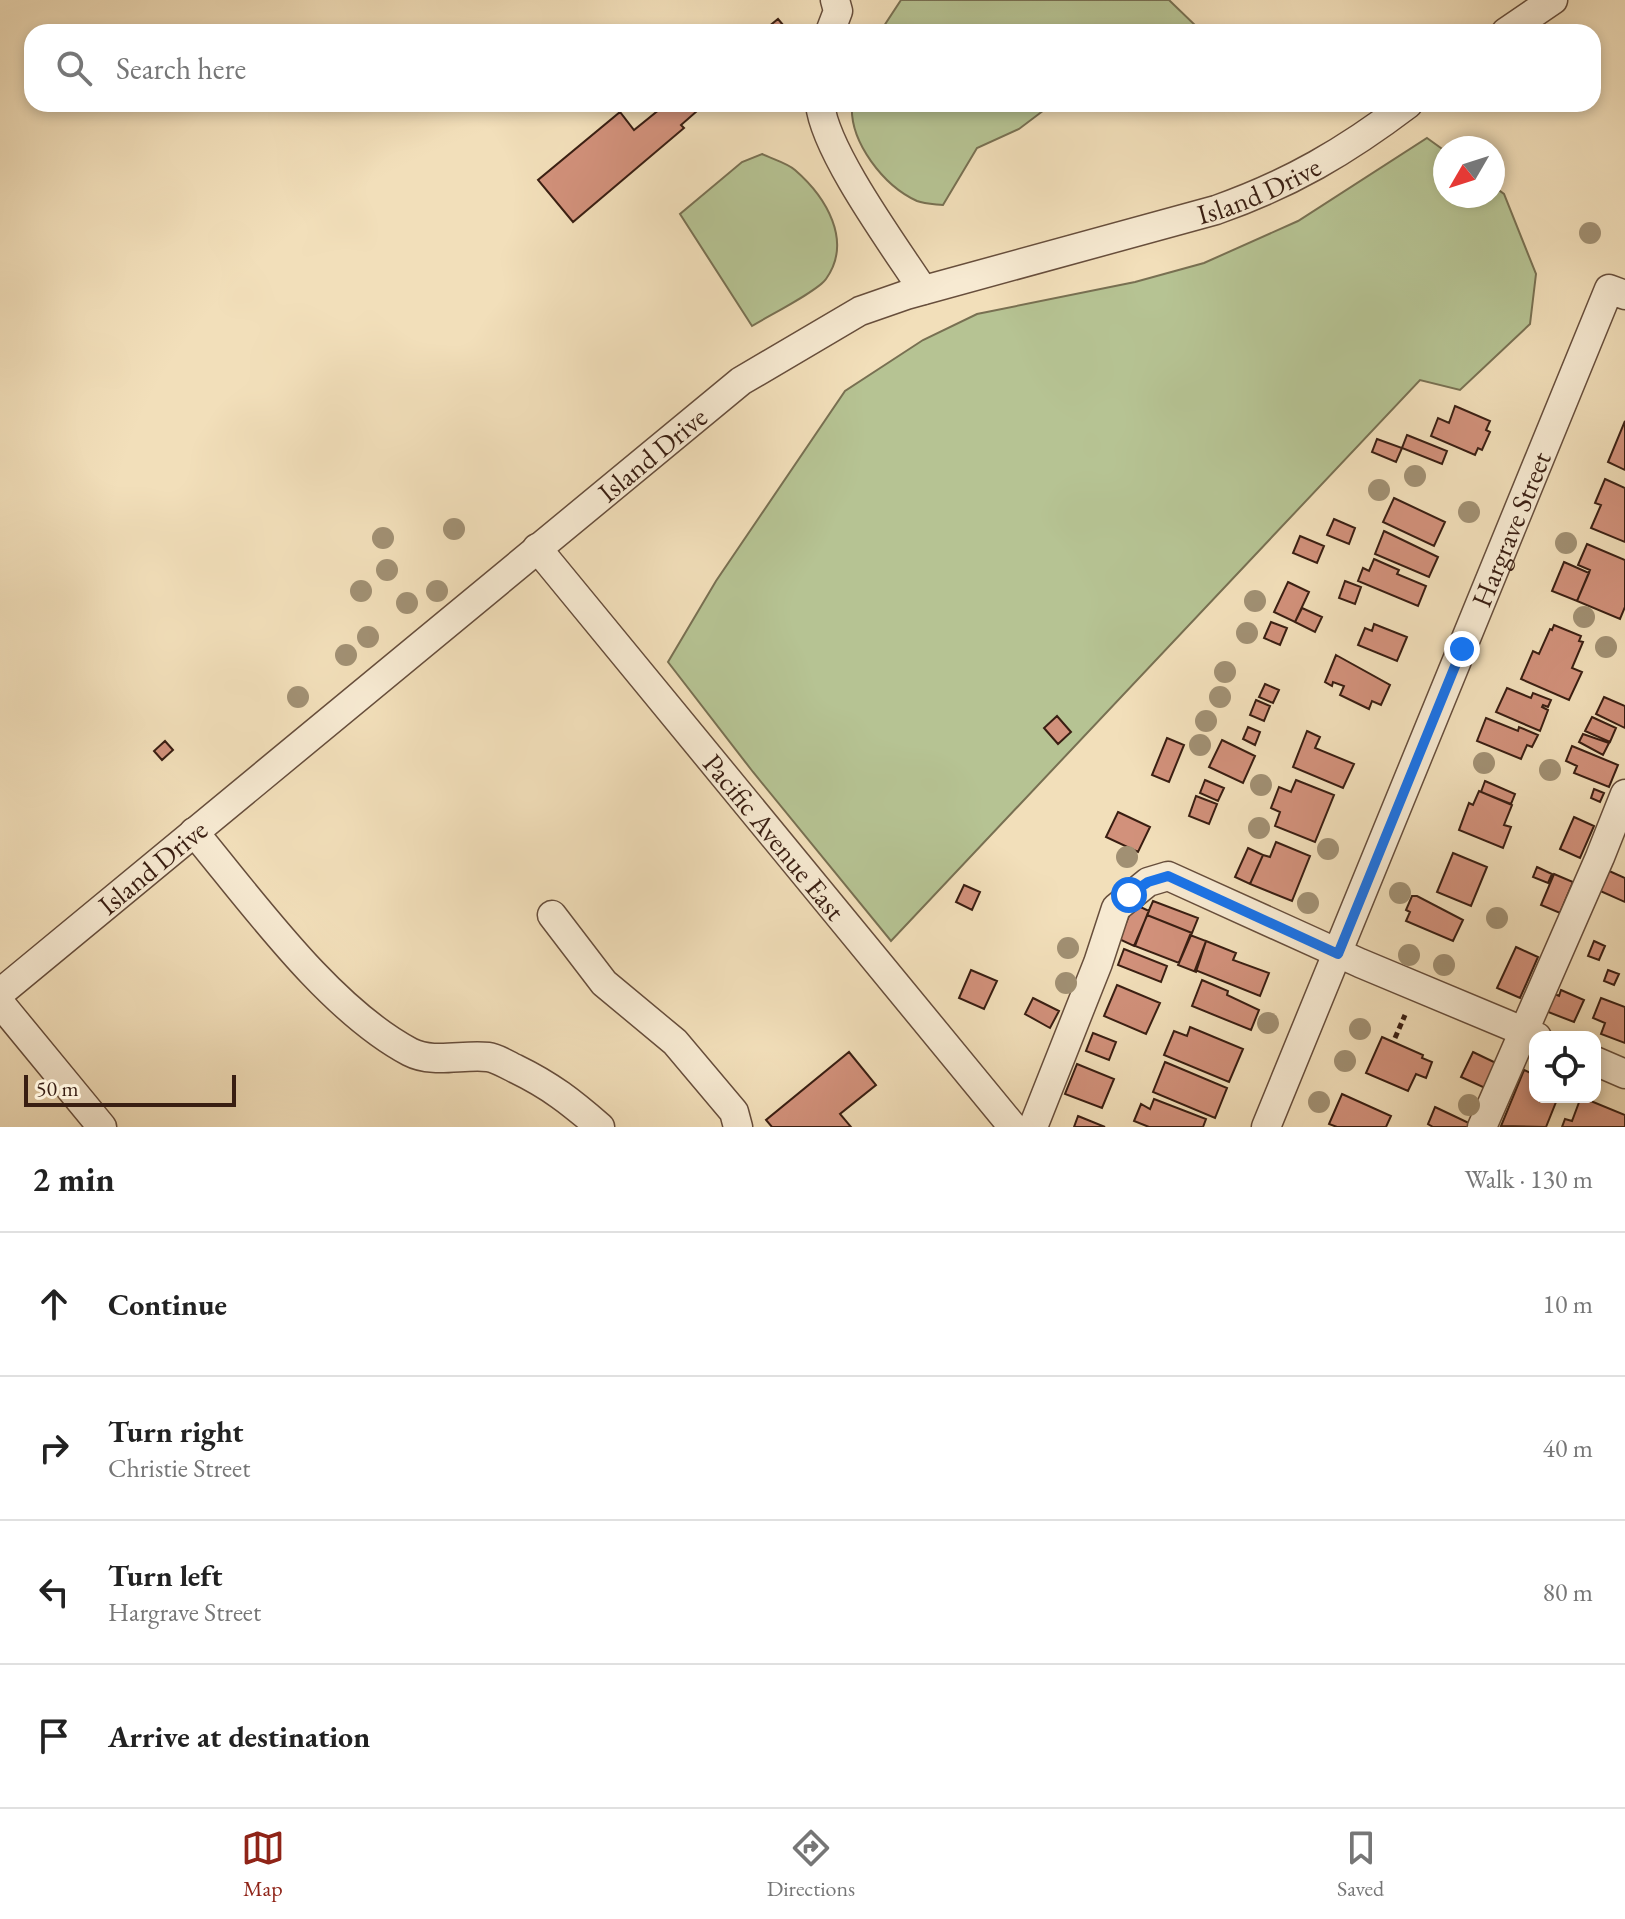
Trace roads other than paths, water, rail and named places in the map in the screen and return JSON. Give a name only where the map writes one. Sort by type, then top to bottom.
[{"type":"street","points":[[833,24],[838,11],[835,0]]},
{"type":"street","points":[[1518,24],[1553,0]]},
{"type":"street","points":[[821,112],[838,152],[923,290]]},
{"type":"street","name":"Island Drive","points":[[0,993],[741,381],[860,311],[923,290],[1205,213],[1267,192],[1359,142],[1398,112]]},
{"type":"street","name":"Hargrave Street","points":[[1266,1127],[1617,292]]},
{"type":"street","name":"Pacific Avenue East","points":[[537,548],[1013,1127]]},
{"type":"street","points":[[1531,1031],[1625,794]]},
{"type":"street","points":[[194,832],[294,952],[376,1031],[413,1054],[436,1058],[458,1055],[492,1057],[564,1094],[600,1127]]},
{"type":"street","points":[[1033,1127],[1098,963],[1116,908],[1148,882],[1168,876],[1338,954],[1529,1034]]},
{"type":"street","points":[[552,915],[604,983],[675,1042],[734,1112],[738,1127]]},
{"type":"street","points":[[0,1003],[102,1127]]},
{"type":"street","points":[[1482,1127],[1529,1036]]},
{"type":"street","points":[[1601,1064],[1625,1074]]}]
